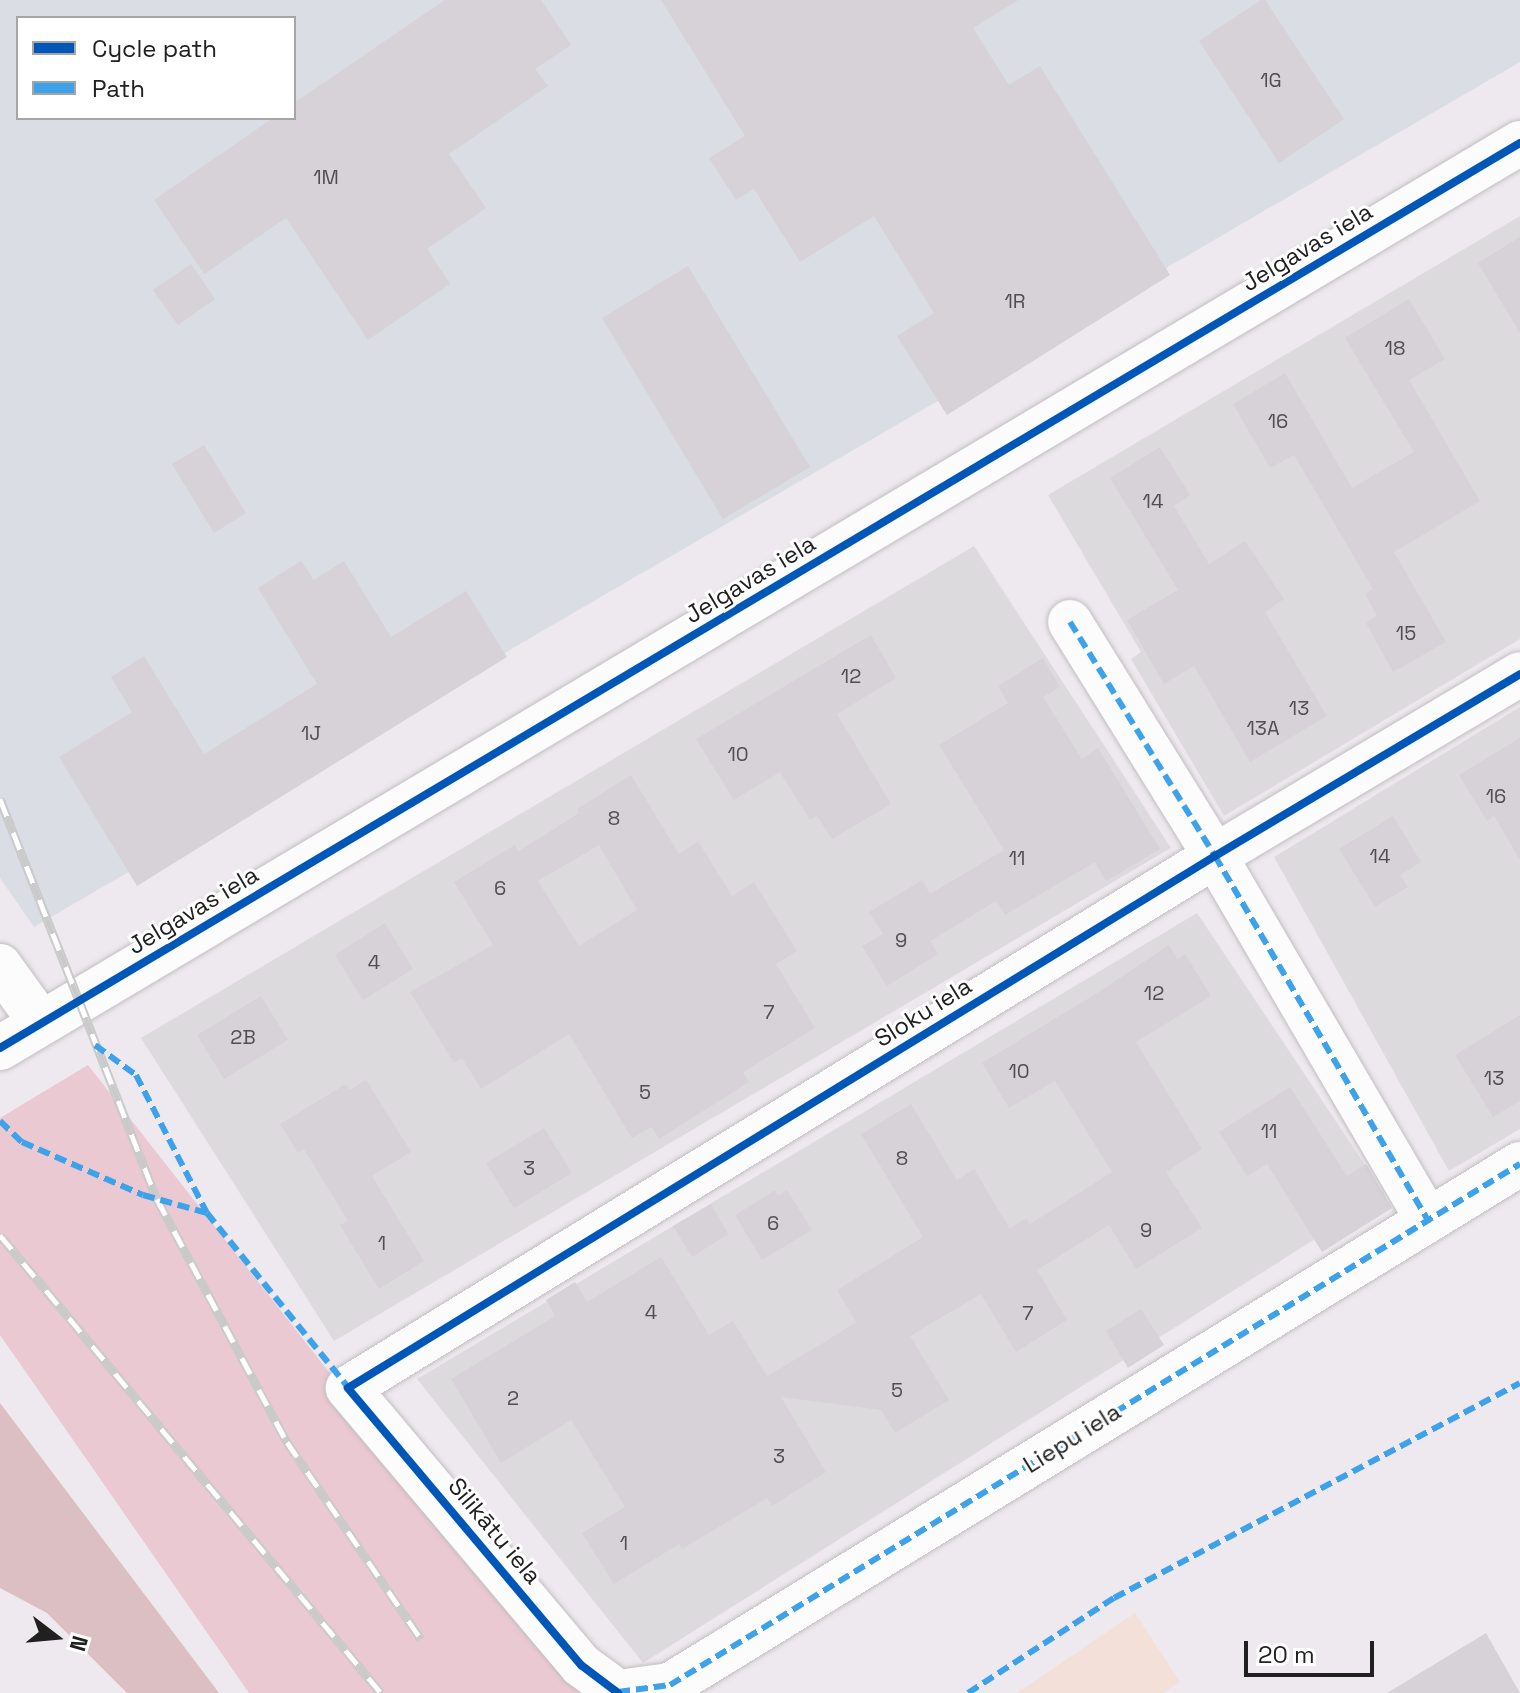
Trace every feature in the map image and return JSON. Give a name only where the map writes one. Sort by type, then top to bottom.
[{"type":"street","name":"Jelgavas iela","points":[[0,1048],[1520,143]]},
{"type":"street","points":[[1070,622],[1215,856],[1428,1220]]},
{"type":"street","name":"Sloku iela","points":[[348,1388],[1215,856],[1520,674]]},
{"type":"street","points":[[0,966],[41,1023]]},
{"type":"street","name":"Liepu iela","points":[[618,1692],[670,1685],[1520,1164]]},
{"type":"street","name":"Silikātu iela","points":[[348,1388],[581,1665],[618,1692]]},
{"type":"shaded area","points":[[0,0],[1520,0],[1520,62],[34,927],[0,878]]},
{"type":"shaded area","points":[[1520,216],[1520,639],[1224,816],[1131,659],[1141,652],[1048,495]]},
{"type":"shaded area","points":[[974,546],[1171,848],[334,1341],[141,1038]]},
{"type":"shaded area","points":[[1520,707],[1520,1129],[1449,1171],[1274,857]]},
{"type":"shaded area","points":[[1197,913],[1385,1195],[643,1663],[417,1379]]},
{"type":"shaded area","points":[[88,1065],[579,1693],[249,1693],[0,1335],[0,1118]]},
{"type":"shaded area","points":[[0,1403],[219,1693],[127,1693],[47,1613],[0,1588]]},
{"type":"shaded area","points":[[1135,1613],[1180,1682],[1164,1693],[1017,1693]]},
{"type":"building","points":[[445,0],[541,0],[571,45],[535,69],[548,86],[449,154],[486,208],[427,249],[450,284],[368,340],[286,218],[204,274],[154,200],[270,120],[296,120],[296,102]]},
{"type":"building","points":[[661,0],[1018,0],[973,28],[1009,85],[1040,66],[1170,275],[947,415],[897,336],[934,313],[874,216],[800,262],[754,189],[736,200],[709,158],[745,136]]},
{"type":"building","points":[[1265,0],[1344,119],[1279,163],[1199,41]]},
{"type":"building","points":[[1520,237],[1520,333],[1478,263]]},
{"type":"building","points":[[191,264],[215,299],[178,325],[153,290]]},
{"type":"building","points":[[688,266],[810,467],[723,519],[602,318]]},
{"type":"building","points":[[1409,299],[1445,359],[1409,380],[1480,501],[1394,552],[1446,642],[1393,672],[1366,623],[1377,616],[1365,594],[1373,589],[1294,455],[1270,468],[1233,404],[1285,373],[1352,488],[1414,452],[1345,338]]},
{"type":"building","points":[[204,445],[246,513],[214,533],[172,464]]},
{"type":"building","points":[[1160,447],[1190,495],[1174,506],[1209,564],[1245,541],[1284,599],[1265,612],[1327,716],[1250,762],[1194,666],[1164,684],[1127,620],[1178,590],[1110,478]]},
{"type":"building","points":[[301,561],[314,580],[344,561],[391,637],[466,591],[507,657],[137,886],[59,757],[132,712],[111,677],[144,656],[204,754],[317,684],[258,588]]},
{"type":"building","points":[[871,635],[896,678],[837,714],[891,804],[832,839],[817,816],[810,820],[780,772],[734,800],[696,739]]},
{"type":"building","points":[[1043,658],[1060,687],[1043,697],[1082,759],[1098,748],[1160,849],[1106,881],[1095,862],[1005,915],[996,901],[930,941],[938,954],[887,986],[862,946],[883,934],[869,912],[922,880],[930,894],[1004,850],[939,745],[1008,703],[998,686]]},
{"type":"building","points":[[1520,738],[1520,860],[1494,816],[1487,821],[1459,775]]},
{"type":"building","points":[[631,775],[679,854],[698,841],[732,896],[754,882],[797,951],[776,964],[815,1028],[743,1072],[749,1082],[659,1139],[652,1127],[632,1138],[569,1034],[481,1089],[462,1058],[454,1063],[410,992],[493,945],[454,882],[515,845],[519,851],[579,813],[577,809]],"holes":[[[599,845],[637,910],[579,946],[538,881]]]},
{"type":"building","points":[[1393,816],[1421,862],[1400,875],[1408,887],[1375,907],[1339,849]]},
{"type":"building","points":[[385,923],[413,969],[363,1000],[335,955]]},
{"type":"building","points":[[1169,945],[1178,959],[1185,954],[1211,996],[1136,1042],[1202,1149],[1166,1172],[1202,1228],[1136,1269],[1109,1225],[1037,1270],[1067,1320],[1016,1352],[981,1294],[910,1336],[949,1400],[895,1433],[881,1410],[781,1397],[826,1472],[772,1506],[767,1498],[682,1549],[679,1544],[614,1584],[582,1533],[625,1507],[571,1420],[501,1463],[451,1379],[555,1316],[546,1300],[575,1282],[587,1302],[661,1257],[709,1335],[733,1321],[767,1376],[823,1343],[856,1322],[837,1290],[923,1237],[861,1134],[911,1104],[957,1180],[974,1169],[1010,1229],[1026,1218],[1030,1224],[1112,1172],[1055,1081],[1009,1108],[982,1063]]},
{"type":"building","points":[[261,996],[288,1040],[224,1079],[197,1035]]},
{"type":"building","points":[[1520,1015],[1520,1101],[1493,1117],[1455,1055]]},
{"type":"building","points":[[366,1080],[411,1152],[372,1176],[424,1261],[379,1289],[340,1225],[348,1221],[304,1149],[298,1153],[280,1124],[346,1084],[350,1090]]},
{"type":"building","points":[[1290,1087],[1347,1176],[1366,1164],[1392,1208],[1322,1252],[1267,1164],[1247,1176],[1219,1132]]},
{"type":"building","points":[[544,1128],[572,1173],[514,1208],[486,1163]]},
{"type":"building","points":[[775,1190],[778,1196],[787,1190],[812,1230],[762,1260],[735,1215]]},
{"type":"building","points":[[711,1204],[728,1234],[692,1257],[673,1226]]},
{"type":"building","points":[[1141,1309],[1164,1345],[1128,1368],[1106,1331]]},
{"type":"building","points":[[1486,1633],[1520,1693],[1387,1693]]},
{"type":"railway","points":[[0,799],[157,1199],[287,1442],[421,1639]]},
{"type":"railway","points":[[0,1235],[381,1693]]},
{"type":"marked path","points":[[1070,622],[1215,856],[1428,1220]]},
{"type":"marked path","points":[[95,1045],[136,1075],[207,1213],[352,1392]]},
{"type":"marked path","points":[[0,1121],[22,1142],[143,1195],[207,1213]]},
{"type":"marked path","points":[[613,1688],[618,1692],[670,1685],[1520,1164]]},
{"type":"marked path","points":[[968,1693],[1114,1598],[1520,1383]]},
{"type":"cycle path","points":[[0,1048],[1520,143]]},
{"type":"cycle path","points":[[618,1693],[581,1665],[348,1388],[1215,856],[1520,674]]}]
